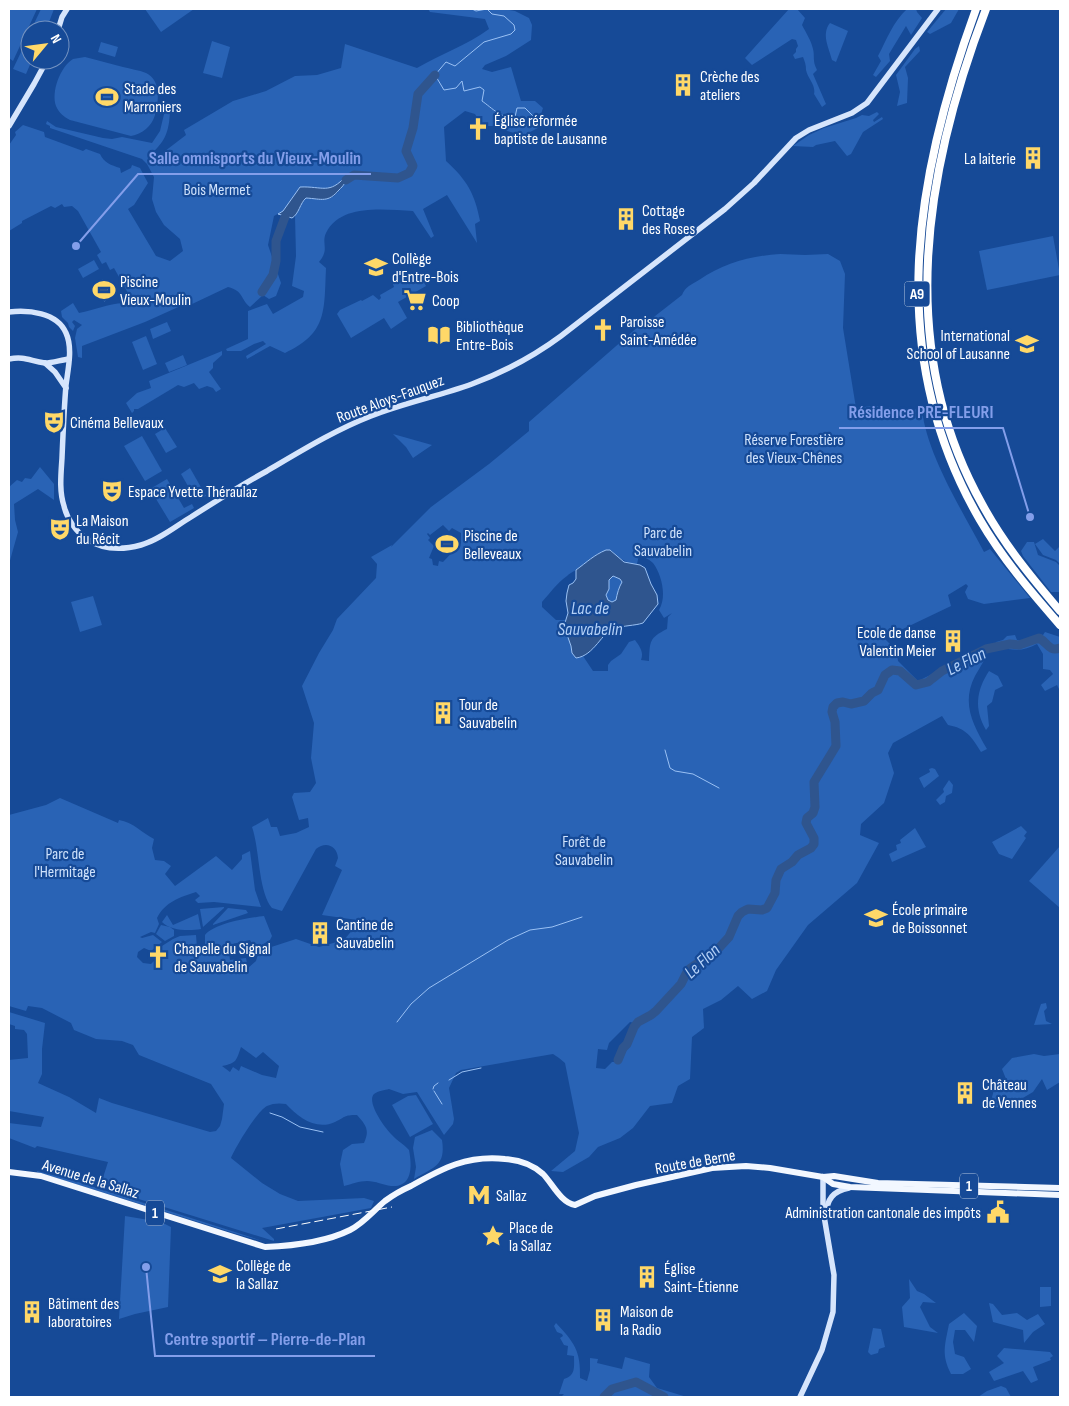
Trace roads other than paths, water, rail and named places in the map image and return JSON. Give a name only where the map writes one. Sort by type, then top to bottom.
[{"type":"highway","name":"A9","points":[[976,9],[945,104],[927,178],[918,248],[918,319],[931,402],[957,476],[987,532],[1010,566],[1060,625]]},
{"type":"highway","name":"A9","points":[[986,9],[957,97],[937,179],[927,262],[930,346],[938,388],[958,453],[982,504],[1019,560],[1060,611]]},
{"type":"main road","points":[[61,9],[62,17]]},
{"type":"main road","points":[[61,20],[67,9]]},
{"type":"main road","name":"Route Aloys-Fauquez","points":[[9,312],[30,312],[47,315],[56,320],[66,332],[69,345],[69,359],[61,488],[62,500],[67,515],[76,530],[94,543],[117,548],[140,545],[172,529],[260,475],[342,429],[374,415],[474,383],[504,371],[562,336],[725,210],[764,172],[788,145],[804,133],[846,116],[867,103],[938,9]]},
{"type":"main road","points":[[9,126],[42,70]]},
{"type":"main road","points":[[9,360],[26,358],[45,363],[69,359]]},
{"type":"main road","points":[[45,363],[55,372],[66,388]]},
{"type":"main road","name":"Avenue de la Sallaz","points":[[9,1172],[42,1176],[265,1247],[279,1247],[316,1241],[340,1234],[364,1221],[390,1197],[424,1178],[452,1164],[484,1158],[514,1160],[533,1167],[547,1178],[567,1202],[575,1206]]},
{"type":"main road","name":"Route de Berne","points":[[575,1206],[612,1191],[712,1168],[760,1167],[823,1177],[834,1176],[887,1184],[1060,1188]]},
{"type":"main road","points":[[800,1397],[822,1350],[833,1312],[834,1275],[823,1210],[823,1177]]},
{"type":"main road","name":"Route de Berne","points":[[823,1177],[833,1184],[850,1187],[1060,1195]]},
{"type":"main road","points":[[827,1228],[827,1207],[830,1197],[840,1189],[850,1187]]},
{"type":"water","points":[[346,176],[343,185],[328,199],[306,198],[292,218],[278,214],[283,211],[300,187],[330,188]]},
{"type":"water","name":"Piscine Vieux-Moulin","points":[[103,280],[112,296],[104,301],[95,284]]},
{"type":"water","name":"Piscine de Belleveaux","points":[[451,534],[457,540],[444,554],[437,547]]},
{"type":"water","name":"Lac de Sauvabelin","points":[[610,550],[624,562],[640,565],[645,568],[657,595],[658,604],[643,623],[615,629],[615,627],[588,653],[576,658],[572,653],[564,626],[568,613],[567,593],[569,585],[576,579],[576,570],[602,552]],"holes":[[[613,576],[622,582],[616,600],[612,602],[608,600],[606,595],[609,589],[609,580]]]},
{"type":"waterway","points":[[472,9],[476,11],[487,9],[492,14],[504,16],[514,25],[515,30],[511,34],[484,42],[455,66],[446,62],[435,75],[444,90],[456,88],[462,81],[464,91],[480,87],[484,90],[482,101],[498,113],[506,117],[515,117],[517,108],[525,108],[539,122]]},
{"type":"waterway","points":[[346,180],[354,175],[398,178],[409,173],[413,166],[406,151],[413,128],[418,94],[435,75]]},
{"type":"waterway","points":[[262,292],[273,275],[276,261],[276,241],[285,217]]},
{"type":"waterway","name":"Le Flon","points":[[618,1060],[638,1022],[656,1011],[681,984],[688,970],[718,949],[729,937],[738,916],[742,912],[748,909],[762,910],[767,908],[775,893],[776,880],[781,869],[814,844],[814,838],[806,823],[807,818],[813,813],[815,807],[814,782],[836,746],[835,722],[832,712],[833,707],[837,703],[851,704],[864,701],[878,690],[885,675],[892,670],[900,671],[916,685],[928,682],[942,671],[986,649],[1010,644],[1019,645],[1039,638],[1053,649],[1060,648]]},
{"type":"waterway","points":[[665,750],[670,768],[675,771],[693,774],[719,788]]},
{"type":"waterway","points":[[397,1022],[411,1004],[429,988],[508,940],[530,930],[552,927],[582,917]]},
{"type":"waterway","points":[[449,1080],[462,1072],[481,1068]]},
{"type":"waterway","points":[[433,1089],[438,1083]]},
{"type":"waterway","points":[[434,1091],[442,1104]]},
{"type":"waterway","points":[[270,1113],[300,1127],[323,1132]]},
{"type":"waterway","points":[[604,1397],[612,1389],[636,1382],[664,1397]]},
{"type":"railway","points":[[276,1229],[392,1207]]},
{"type":"place","name":"Crèche des ateliers","points":[[683,85]]},
{"type":"place","name":"Stade des Marroniers","points":[[107,97]]},
{"type":"place","name":"Église réformée baptiste de Lausanne","points":[[478,129]]},
{"type":"place","name":"La laiterie","points":[[1033,158]]},
{"type":"place","name":"Cottage des Roses","points":[[626,219]]},
{"type":"place","name":"Salle omnisports du Vieux-Moulin","points":[[76,246]]},
{"type":"place","name":"Collège d'Entre-Bois","points":[[376,267]]},
{"type":"place","name":"Piscine Vieux-Moulin","points":[[104,290]]},
{"type":"place","name":"Coop","points":[[415,300]]},
{"type":"place","name":"Paroisse Saint-Amédée","points":[[603,330]]},
{"type":"place","name":"Bibliothèque Entre-Bois","points":[[439,335]]},
{"type":"place","name":"International School of Lausanne","points":[[1027,344]]},
{"type":"place","name":"Cinéma Bellevaux","points":[[54,422]]},
{"type":"place","name":"Espace Yvette Théraulaz","points":[[112,491]]},
{"type":"place","name":"Résidence PRE-FLEURI","points":[[1030,517]]},
{"type":"place","name":"La Maison du Récit","points":[[60,529]]},
{"type":"place","name":"Piscine de Belleveaux","points":[[447,544]]},
{"type":"place","name":"Ecole de danse Valentin Meier","points":[[953,641]]},
{"type":"place","name":"Tour de Sauvabelin","points":[[443,713]]},
{"type":"place","name":"École primaire de Boissonnet","points":[[876,918]]},
{"type":"place","name":"Cantine de Sauvabelin","points":[[320,933]]},
{"type":"place","name":"Chapelle du Signal de Sauvabelin","points":[[158,957]]},
{"type":"place","name":"Château de Vennes","points":[[965,1093]]},
{"type":"place","name":"Sallaz","points":[[479,1195]]},
{"type":"place","name":"Administration cantonale des impôts","points":[[998,1212]]},
{"type":"place","name":"Place de la Sallaz","points":[[493,1236]]},
{"type":"place","name":"Centre sportif – Pierre-de-Plan","points":[[146,1267]]},
{"type":"place","name":"Collège de la Sallaz","points":[[220,1274]]},
{"type":"place","name":"Église Saint-Étienne","points":[[647,1277]]},
{"type":"place","name":"Bâtiment des laboratoires","points":[[32,1312]]},
{"type":"place","name":"Maison de la Radio","points":[[603,1320]]},
{"type":"park label","name":"Bois Mermet","points":[[217,189]]},
{"type":"park label","name":"Réserve Forestière des Vieux-Chênes","points":[[794,448]]},
{"type":"park label","name":"Parc de Sauvabelin","points":[[663,541]]},
{"type":"park label","name":"Forêt de Sauvabelin","points":[[584,850]]},
{"type":"park label","name":"Parc de l'Hermitage","points":[[65,862]]}]
